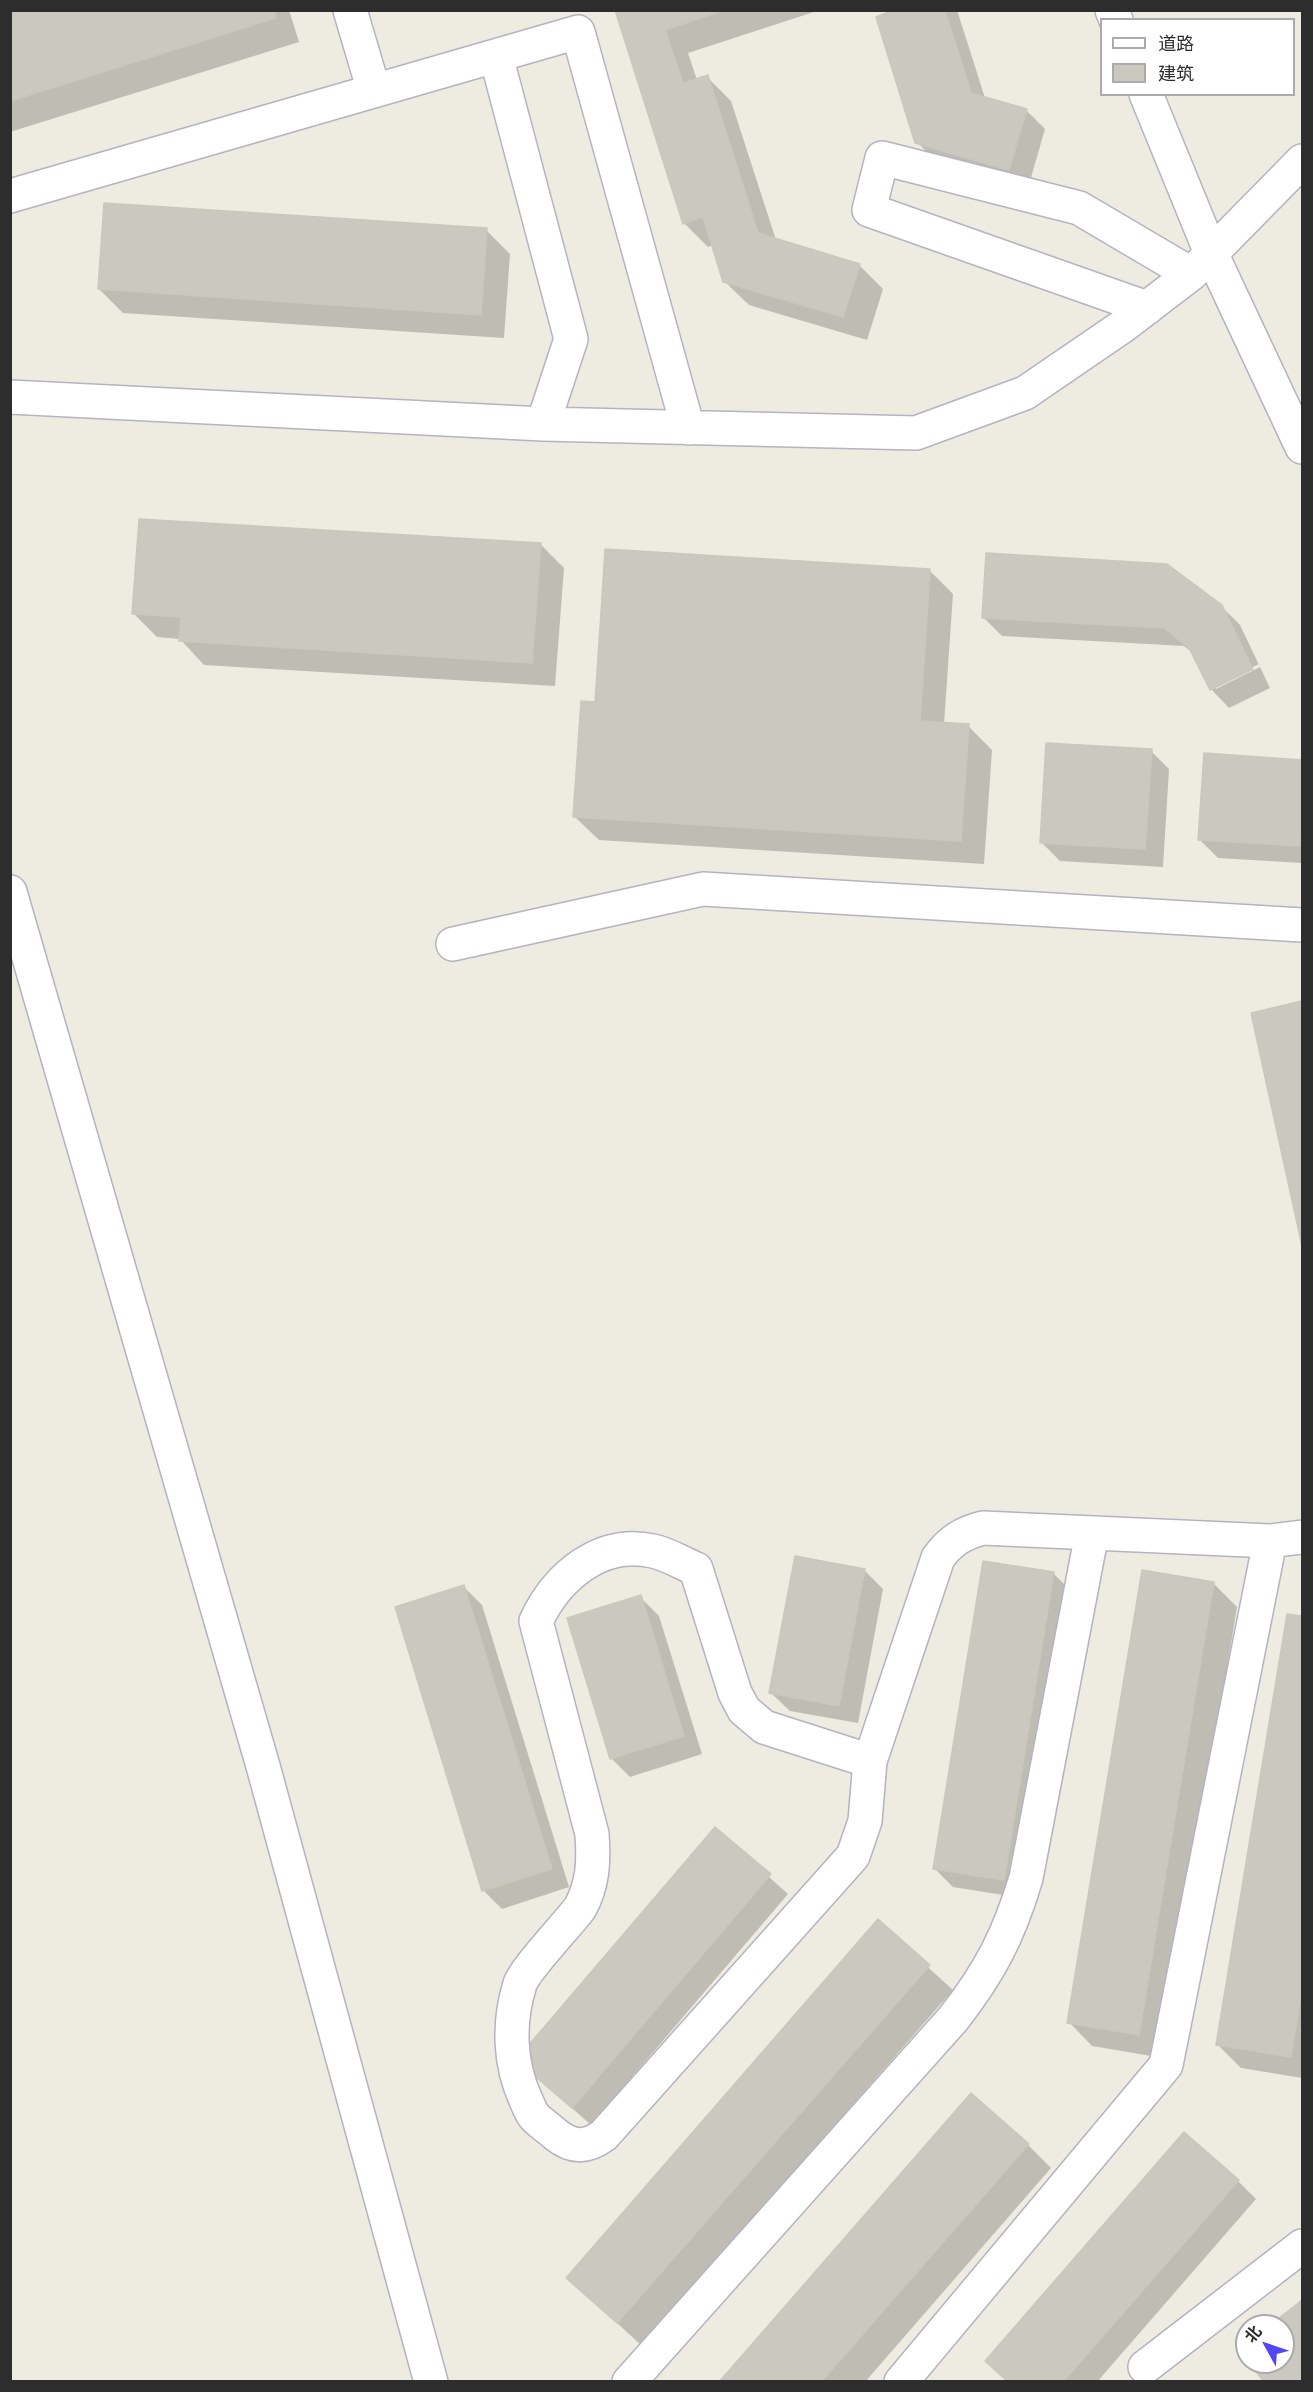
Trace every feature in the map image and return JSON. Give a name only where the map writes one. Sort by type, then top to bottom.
[{"type":"street","points":[[350,10],[374,91]]},
{"type":"street","points":[[10,196],[578,32],[688,428]]},
{"type":"street","points":[[496,56],[571,339],[543,424]]},
{"type":"street","points":[[1147,96],[1201,264],[1302,447]]},
{"type":"street","points":[[1147,308],[869,210],[882,158],[1079,208],[1201,264]]},
{"type":"street","points":[[10,397],[543,424],[916,433],[1024,393],[1147,308],[1201,264],[1302,161]]},
{"type":"street","points":[[453,944],[703,889],[1302,924]]},
{"type":"street","points":[[10,892],[263,1766],[431,2382]]},
{"type":"street","points":[[870,1761],[764,1727],[744,1710],[735,1693],[696,1569],[653,1551],[629,1550],[605,1554],[582,1564],[563,1580],[547,1599],[536,1621],[592,1834],[594,1859],[591,1883],[580,1908],[521,1981],[514,2006],[513,2061],[521,2089],[533,2115],[567,2143],[586,2145],[596,2142],[853,1856],[865,1821],[870,1761],[938,1558],[947,1546],[969,1531],[983,1528],[1270,1541],[1302,1537]]},
{"type":"street","points":[[629,2382],[927,2046],[954,2019],[996,1958],[1014,1919],[1026,1878],[1092,1533]]},
{"type":"street","points":[[920,2375],[1166,2065],[1270,1541]]},
{"type":"street","points":[[1145,2367],[1302,2246]]},
{"type":"building","points":[[274,10],[276,18],[10,101],[10,11]]},
{"type":"building","points":[[615,10],[724,10],[665,30],[683,83],[708,75],[758,233],[860,264],[843,317],[723,282],[703,217],[683,224]]},
{"type":"building","points":[[894,10],[945,10],[971,93],[1027,109],[1009,170],[915,143],[876,17]]},
{"type":"building","points":[[104,203],[487,228],[481,315],[98,289]]},
{"type":"building","points":[[139,519],[541,543],[532,663],[179,641],[181,617],[132,614]]},
{"type":"building","points":[[605,549],[930,569],[925,647],[600,628]]},
{"type":"building","points":[[986,553],[1167,564],[1222,605],[1253,669],[1210,690],[1189,648],[1164,628],[982,618]]},
{"type":"building","points":[[600,628],[925,647],[920,721],[595,702]]},
{"type":"building","points":[[581,701],[969,724],[961,841],[573,817]]},
{"type":"building","points":[[1046,743],[1152,749],[1145,849],[1040,843]]},
{"type":"building","points":[[1204,753],[1302,760],[1300,846],[1198,840]]},
{"type":"building","points":[[1302,1001],[1302,1246],[1251,1013]]},
{"type":"building","points":[[795,1556],[865,1569],[839,1706],[769,1693]]},
{"type":"building","points":[[983,1561],[1054,1572],[1004,1880],[933,1869]]},
{"type":"building","points":[[1142,1570],[1214,1582],[1139,2035],[1067,2023]]},
{"type":"building","points":[[464,1585],[552,1869],[482,1891],[395,1607]]},
{"type":"building","points":[[641,1595],[684,1736],[610,1759],[567,1618]]},
{"type":"building","points":[[1287,1614],[1302,1616],[1302,1988],[1291,2057],[1216,2045]]},
{"type":"building","points":[[715,1827],[771,1874],[572,2108],[516,2060]]},
{"type":"building","points":[[878,1919],[930,1965],[617,2323],[566,2278]]},
{"type":"building","points":[[971,2093],[1029,2144],[821,2382],[719,2382]]},
{"type":"building","points":[[1184,2132],[1239,2180],[1063,2382],[1008,2382],[985,2361]]},
{"type":"building","points":[[1302,2300],[1302,2382],[1264,2382],[1258,2374],[1295,2374],[1295,2314],[1284,2314]]}]
